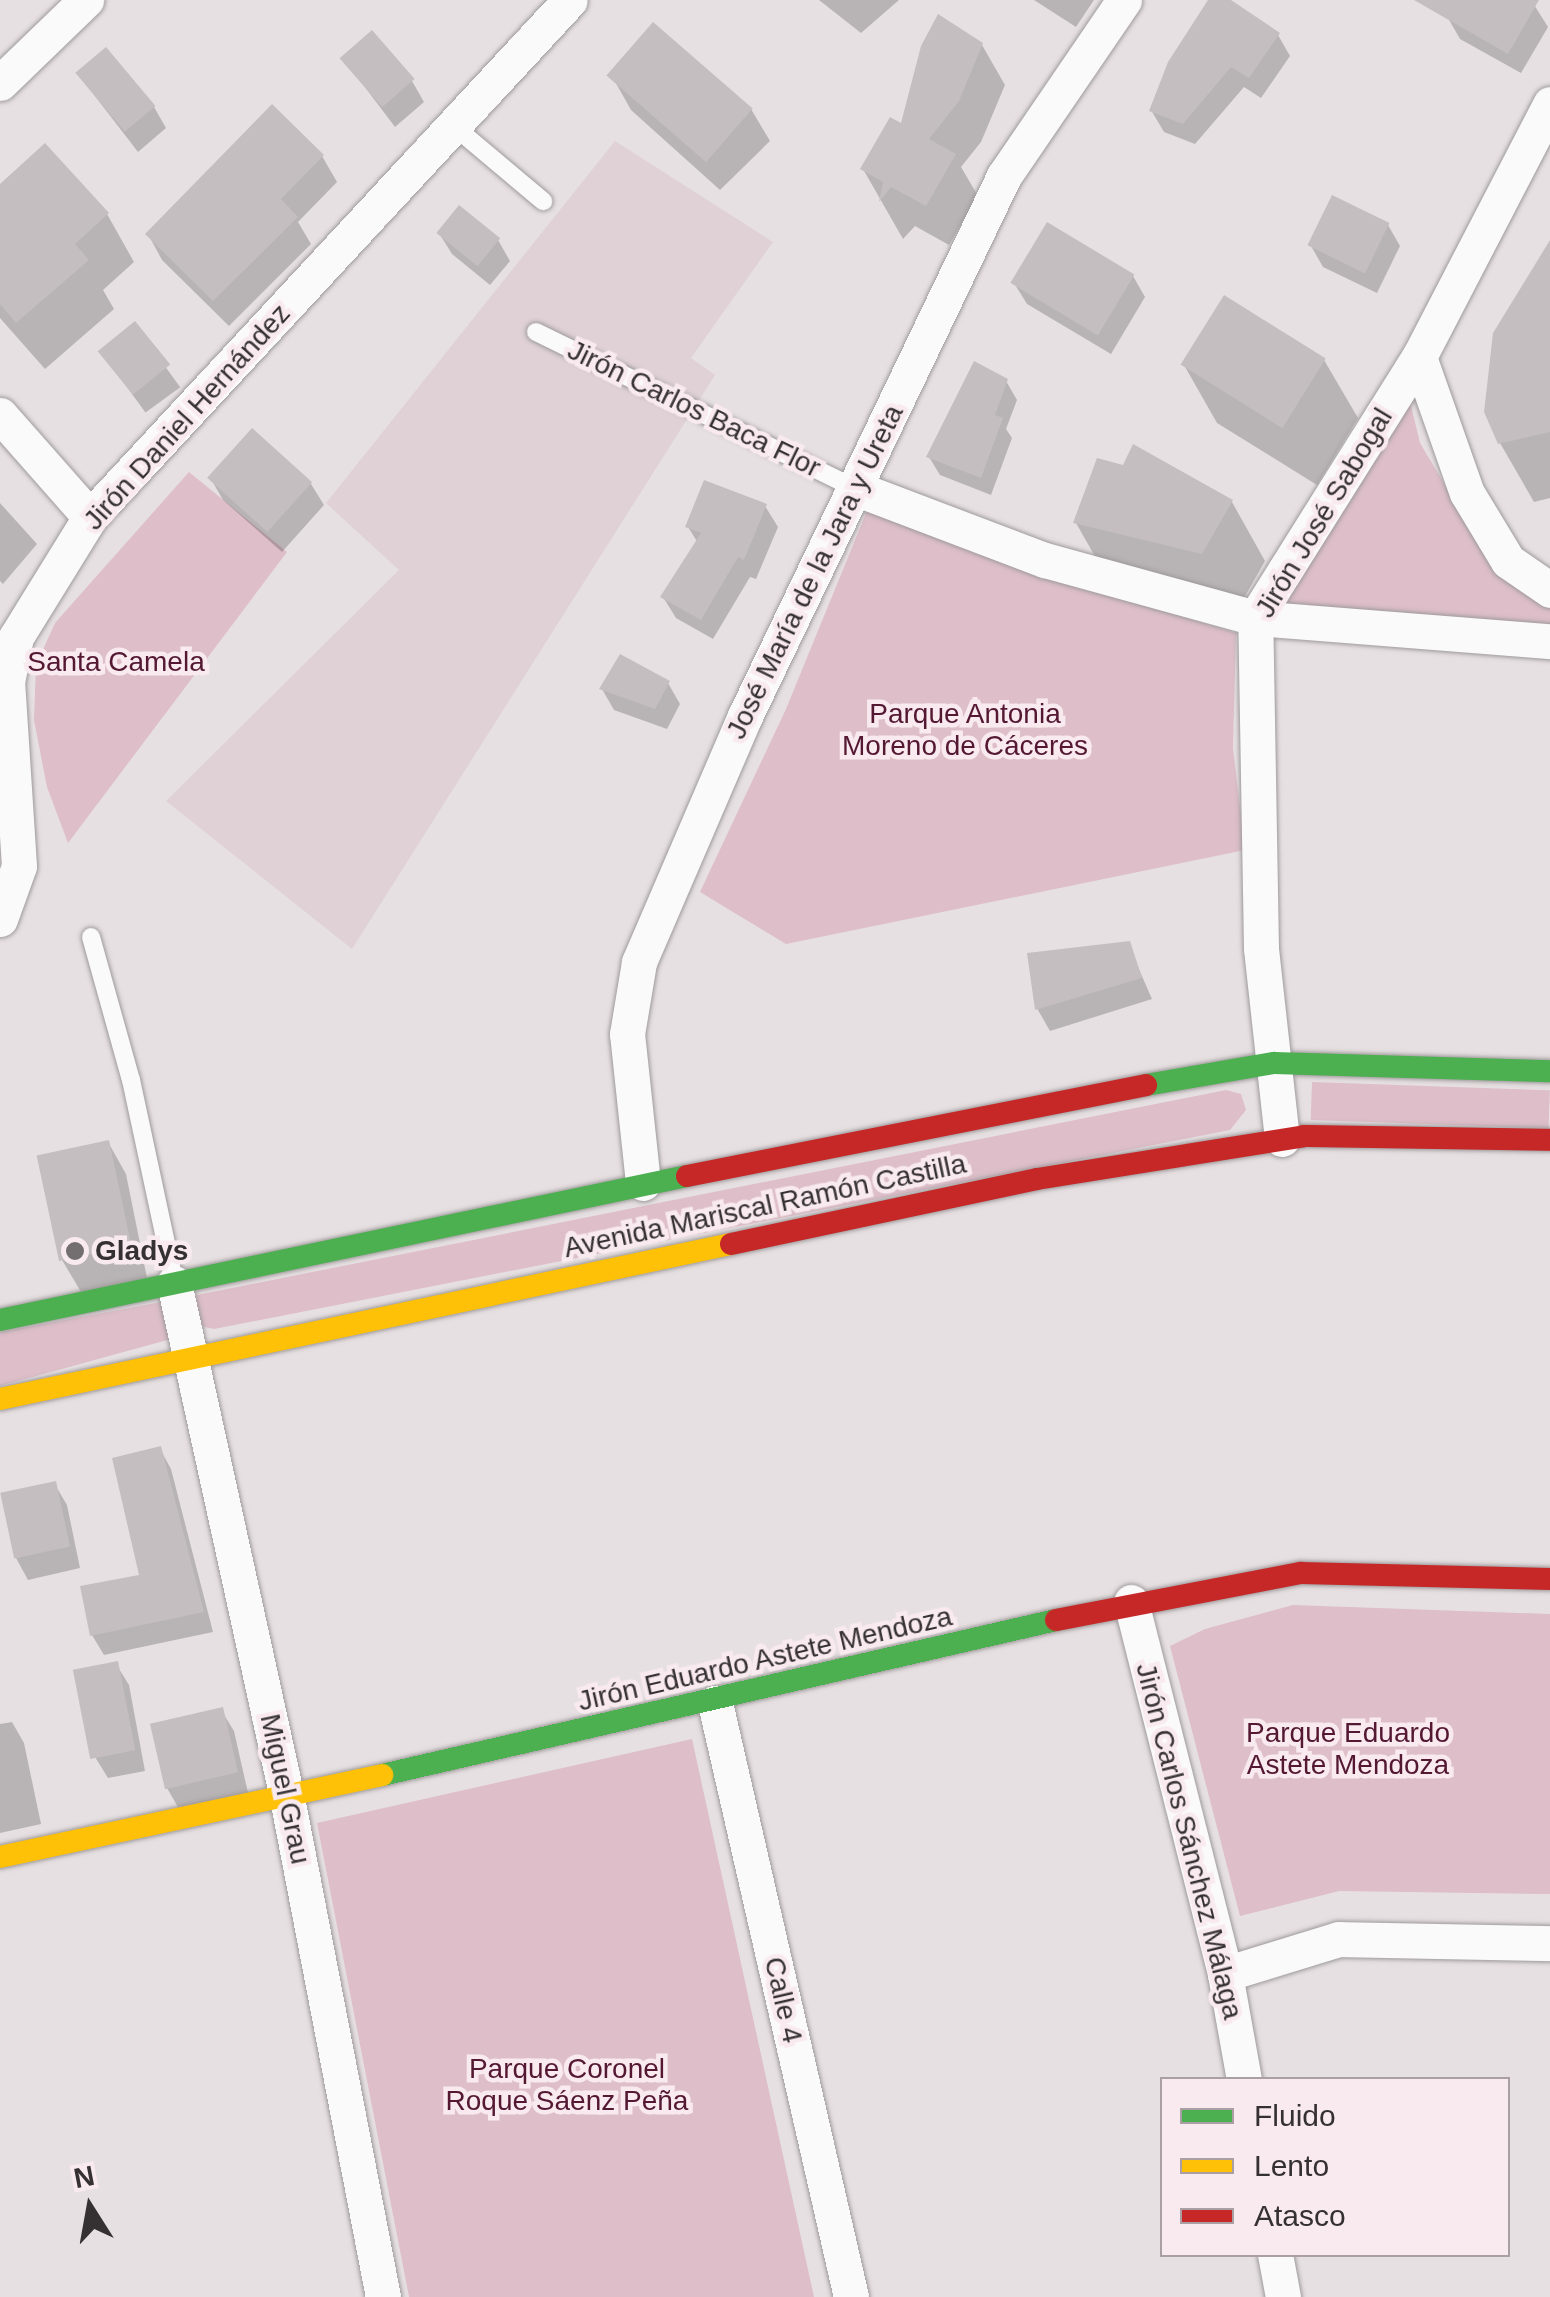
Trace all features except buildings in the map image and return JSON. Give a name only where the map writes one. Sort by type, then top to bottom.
[{"type":"main road","name":"Avenida Mariscal Ramón Castilla","points":[[0,1320],[1019,1106],[1274,1063],[1550,1071]]},
{"type":"main road","name":"Avenida Mariscal Ramón Castilla","points":[[0,1399],[1037,1179],[1282,1139],[1550,1140]]},
{"type":"main road","name":"Jirón Eduardo Astete Mendoza","points":[[0,1857],[715,1703],[1130,1602],[1301,1573],[1550,1579]]},
{"type":"street","points":[[0,84],[86,0]]},
{"type":"street","name":"Jirón Daniel Hernández","points":[[0,918],[19,866],[7,682],[16,637],[90,517],[456,128],[570,0]]},
{"type":"street","name":"José María de la Jara y Ureta","points":[[644,1183],[627,1034],[639,962],[744,716],[1004,176],[1124,0]]},
{"type":"street","name":"Jirón José Sabogal","points":[[1282,1139],[1252,751],[1255,618],[1419,357],[1550,104]]},
{"type":"street","points":[[1419,357],[1467,493],[1508,560],[1550,590]]},
{"type":"street","points":[[0,415],[90,517]]},
{"type":"street","name":"Jirón Carlos Baca Flor","points":[[855,488],[1046,560],[1255,618],[1550,641]]},
{"type":"street","name":"Miguel Grau","points":[[174,1283],[288,1798],[384,2297]]},
{"type":"street","name":"Jirón Carlos Sánchez Málaga","points":[[1130,1602],[1224,1974],[1243,2077]]},
{"type":"street","name":"Calle 4","points":[[715,1703],[850,2297]]},
{"type":"street","points":[[1224,1974],[1339,1940],[1550,1943]]},
{"type":"street","points":[[1275,2257],[1282,2297]]},
{"type":"lane","points":[[456,128],[543,202]]},
{"type":"lane","name":"Jirón Carlos Baca Flor","points":[[536,332],[855,488]]},
{"type":"lane","points":[[90,937],[131,1080],[174,1283]]},
{"type":"shaded area","points":[[615,141],[773,242],[691,358],[715,375],[352,949],[166,801],[399,570],[326,503]]},
{"type":"green space","points":[[1408,393],[1420,443],[1493,566],[1550,601],[1550,629],[1271,609]]},
{"type":"green space","name":"Santa Camela","points":[[189,472],[287,552],[68,843],[47,787],[34,720],[36,665],[55,623]]},
{"type":"green space","name":"Parque Antonia Moreno de Cáceres","points":[[869,506],[970,550],[1236,633],[1233,748],[1245,850],[786,944],[700,892],[786,709]]},
{"type":"green space","points":[[1312,1082],[1550,1090],[1549,1128],[1311,1120]]},
{"type":"green space","points":[[1226,1090],[1241,1094],[1246,1110],[1230,1130],[214,1329],[200,1326],[195,1314],[197,1295]]},
{"type":"green space","points":[[161,1302],[171,1339],[0,1386],[0,1332]]},
{"type":"green space","name":"Parque Eduardo Astete Mendoza","points":[[1293,1605],[1550,1614],[1550,1894],[1339,1891],[1240,1916],[1170,1646],[1205,1629]]},
{"type":"green space","name":"Parque Coronel Roque Sáenz Peña","points":[[692,1739],[814,2297],[409,2297],[317,1823]]},
{"type":"traffic: fast","points":[[1146,1085],[1274,1063],[1550,1071]]},
{"type":"traffic: fast","points":[[0,1320],[687,1176]]},
{"type":"traffic: fast","points":[[382,1775],[1056,1620]]},
{"type":"traffic: slow","points":[[0,1399],[731,1244]]},
{"type":"traffic: slow","points":[[0,1857],[382,1775]]},
{"type":"traffic: jam","points":[[687,1176],[1146,1085]]},
{"type":"traffic: jam","points":[[731,1244],[1037,1179],[1304,1136],[1550,1140]]},
{"type":"traffic: jam","points":[[1056,1620],[1301,1573],[1550,1579]]},
{"type":"place","name":"Gladys","points":[[75,1251]]}]
